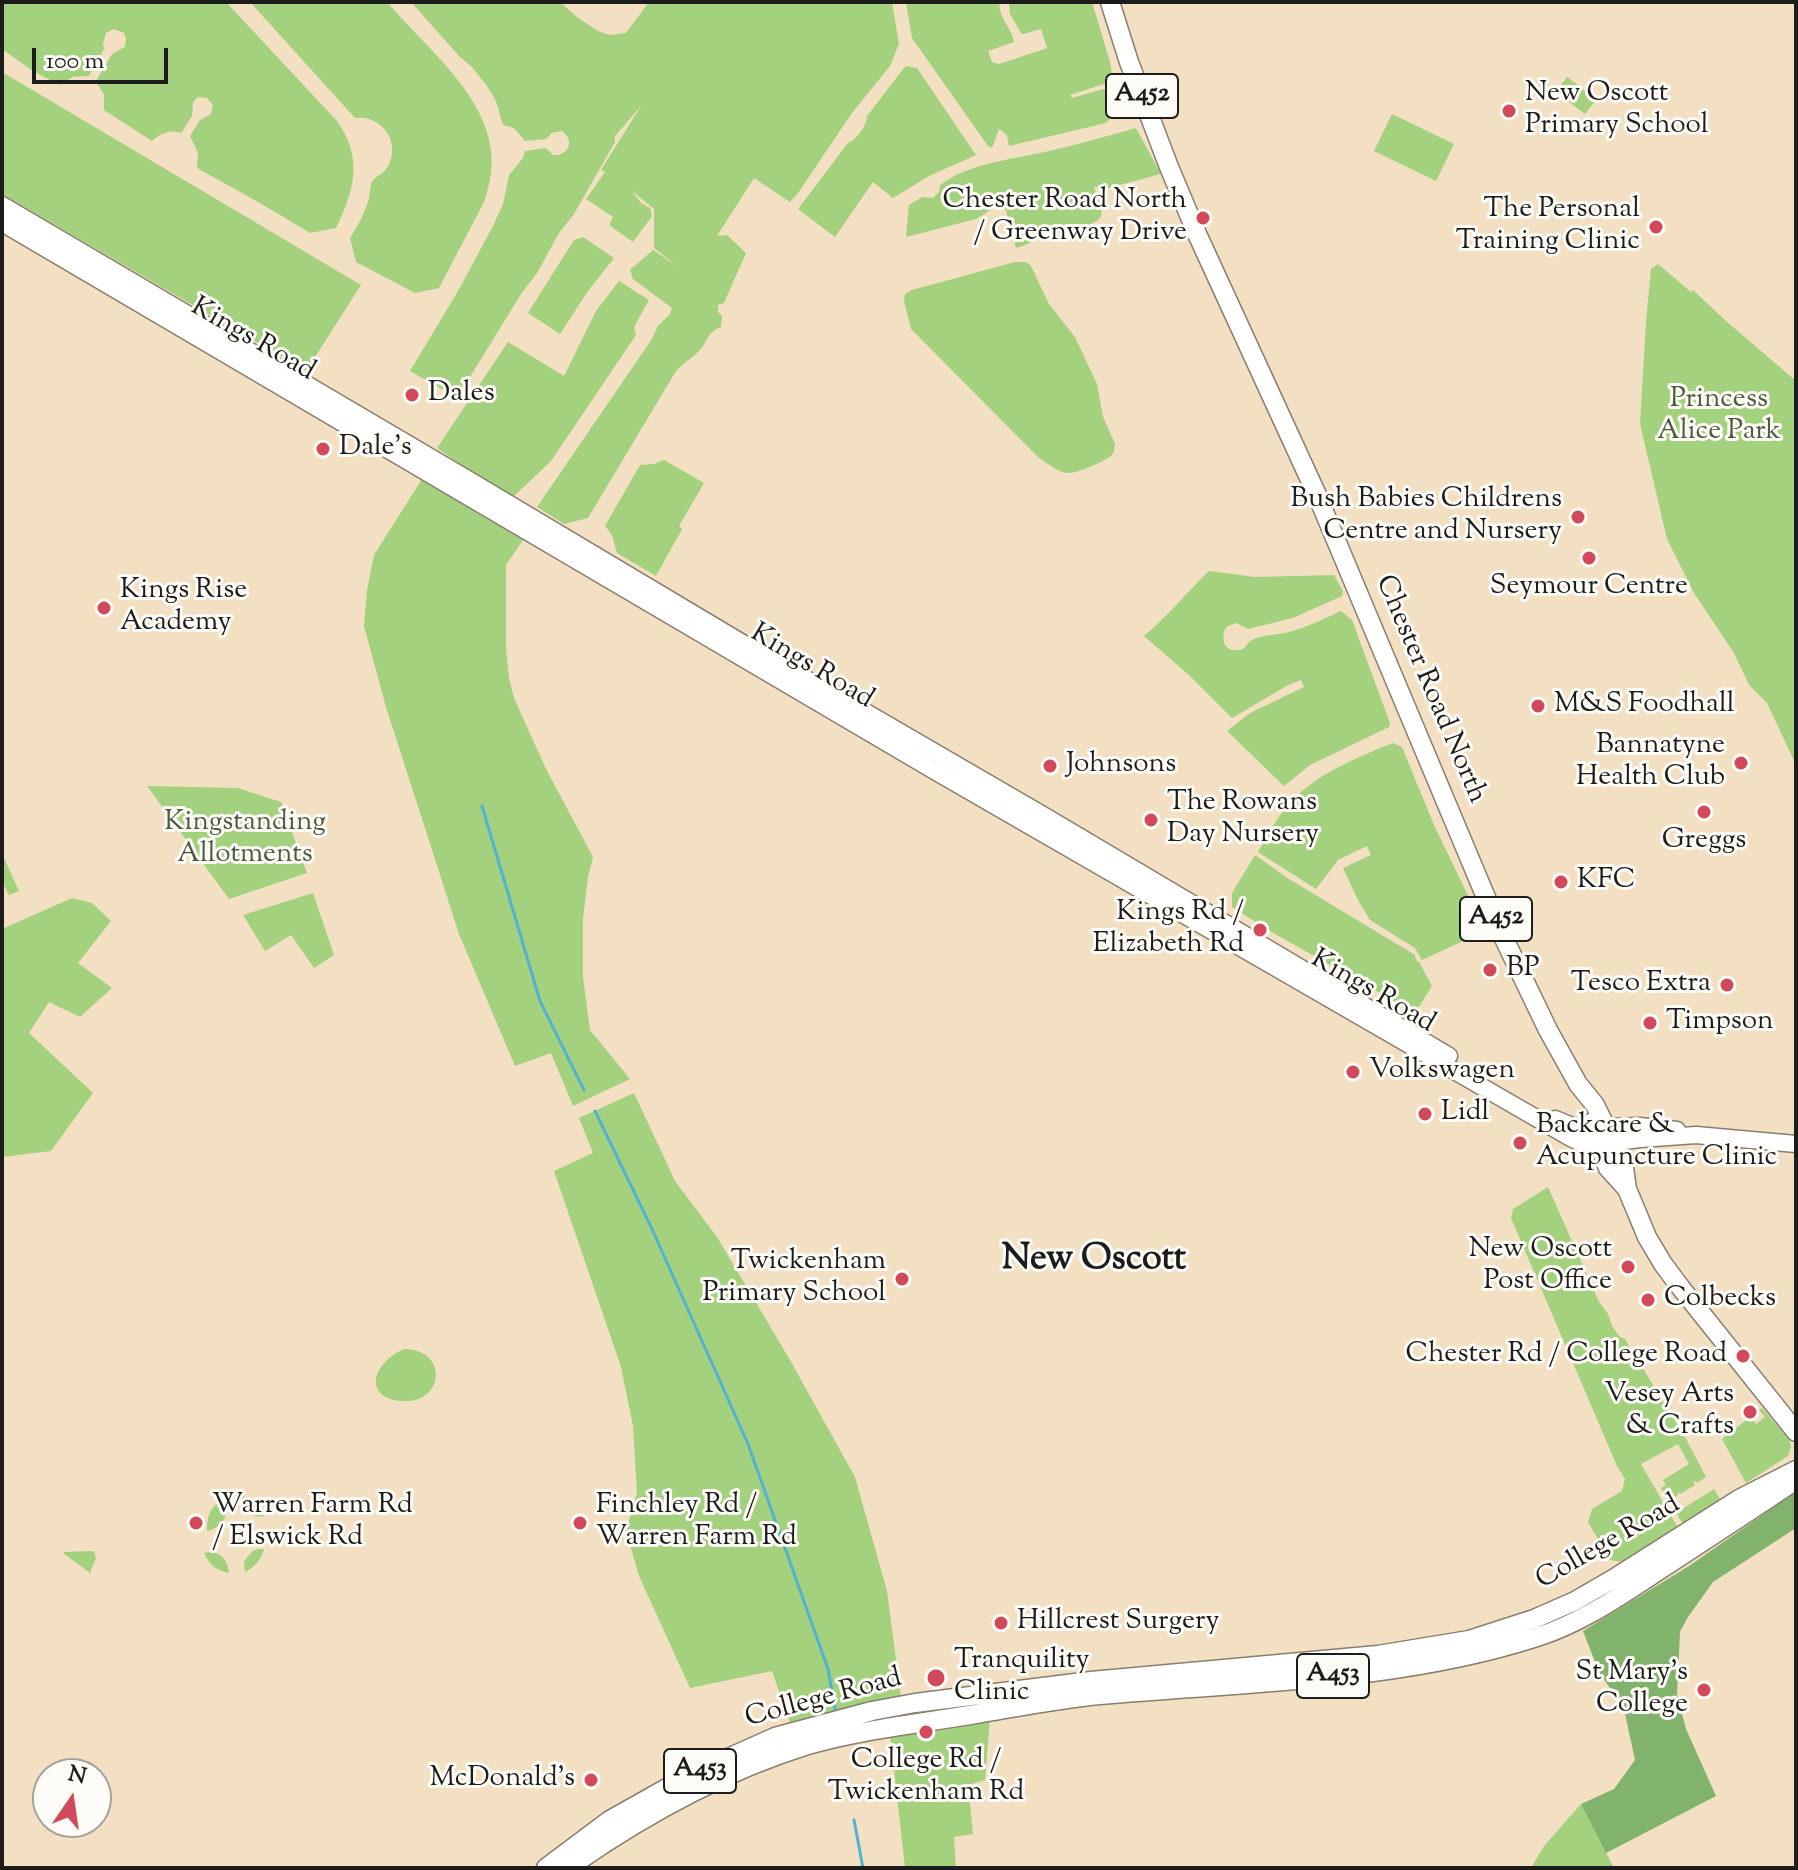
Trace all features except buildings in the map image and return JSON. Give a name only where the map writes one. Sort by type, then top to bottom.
[{"type":"main road","name":"Chester Road North","points":[[1110,2],[1135,77],[1198,236],[1317,495],[1498,926],[1548,1030],[1578,1084],[1595,1105],[1603,1135]]},
{"type":"main road","name":"Kings Road","points":[[2,205],[771,660],[1048,818],[1538,1110],[1571,1127],[1603,1135]]},
{"type":"main road","name":"Kings Road","points":[[2,223],[933,770],[1569,1137],[1579,1142],[1603,1135]]},
{"type":"main road","points":[[1603,1135],[1696,1135],[1796,1144]]},
{"type":"main road","name":"A452","points":[[1603,1135],[1624,1168],[1627,1189],[1647,1237],[1663,1264],[1796,1432]]},
{"type":"main road","name":"College Road","points":[[1777,1479],[1796,1456]]},
{"type":"main road","name":"College Road","points":[[1440,1654],[1469,1640],[1534,1619],[1575,1601],[1739,1499],[1796,1470]]},
{"type":"main road","name":"College Road","points":[[546,1868],[610,1820],[672,1793],[775,1737],[872,1711],[915,1703],[983,1704],[1091,1681],[1347,1658],[1440,1654],[1541,1636],[1585,1617],[1627,1592],[1796,1480]]},
{"type":"main road","name":"College Road","points":[[568,1868],[672,1793]]},
{"type":"green space","points":[[2,2],[226,2],[337,121],[345,135],[353,161],[352,187],[336,228],[310,233],[197,168],[198,153],[190,136],[200,120],[211,114],[213,105],[207,98],[198,97],[193,102],[192,116],[181,133],[166,132],[152,141],[104,110],[104,95],[96,81],[112,54],[125,47],[124,33],[114,29],[106,33],[104,49],[89,76],[73,77],[60,85],[2,49]]},
{"type":"green space","points":[[250,2],[387,2],[467,92],[481,117],[490,144],[491,173],[483,204],[439,288],[415,293],[356,262],[350,238],[365,209],[372,182],[391,159],[391,141],[387,132],[374,121],[355,118]]},
{"type":"green space","points":[[411,2],[560,2],[578,18],[609,35],[626,33],[649,2],[892,2],[899,44],[890,66],[852,113],[798,193],[790,202],[754,178],[717,236],[727,235],[746,253],[724,303],[718,305],[722,316],[721,327],[712,332],[701,349],[676,371],[588,518],[564,524],[537,507],[672,308],[633,279],[630,270],[653,250],[677,266],[654,248],[654,209],[632,191],[641,203],[650,208],[652,216],[633,242],[609,225],[613,217],[586,199],[605,172],[601,170],[641,106],[615,136],[615,142],[574,214],[559,233],[457,398],[410,371],[493,226],[503,204],[509,175],[525,151],[546,148],[553,155],[559,155],[566,151],[569,143],[562,131],[552,133],[546,139],[525,141],[514,128],[503,125],[496,101],[487,86]]},
{"type":"green space","points":[[906,2],[999,2],[1014,42],[988,51],[992,62],[999,64],[1047,48],[1041,29],[1021,33],[1010,14],[1009,2],[1092,2],[1113,81],[1070,95],[1072,98],[1103,89],[1107,91],[1112,107],[1109,120],[1009,146],[1007,135],[999,129],[992,148],[988,146],[912,38]]},
{"type":"green space","points":[[907,66],[917,68],[976,155],[929,176],[893,198],[873,182],[835,237],[798,209],[848,143],[860,132],[867,116]]},
{"type":"green space","points":[[2,72],[361,285],[306,371],[2,194]]},
{"type":"green space","points":[[1567,77],[1597,99],[1585,114],[1556,92]]},
{"type":"green space","points":[[1392,114],[1454,144],[1436,181],[1374,151]]},
{"type":"green space","points":[[1136,128],[1161,174],[1108,188],[1094,187],[1101,215],[1091,224],[1016,248],[1002,203],[976,219],[906,237],[909,205],[922,197],[933,198],[939,192],[940,185],[963,172]]},
{"type":"green space","points":[[583,237],[614,258],[560,334],[528,313],[574,240]]},
{"type":"green space","points":[[1015,262],[1026,262],[1031,266],[1049,304],[1075,337],[1097,384],[1103,417],[1115,444],[1111,456],[1097,464],[1068,473],[1039,458],[911,329],[905,294]]},
{"type":"green space","name":"Princess Alice Park","points":[[1658,264],[1691,292],[1693,290],[1796,381],[1796,765],[1767,703],[1749,685],[1734,653],[1694,593],[1667,539],[1640,424],[1651,269]]},
{"type":"green space","points":[[619,281],[649,300],[634,327],[636,335],[551,461],[511,499],[437,448],[508,342],[564,376],[596,311]]},
{"type":"green space","points":[[664,460],[704,483],[679,526],[682,529],[656,576],[617,553],[612,535],[605,526],[640,465]]},
{"type":"green space","points":[[422,479],[523,540],[506,565],[509,678],[514,698],[546,769],[593,857],[583,919],[583,977],[590,1030],[630,1079],[573,1106],[551,1053],[515,1066],[459,934],[386,707],[364,626],[374,555]]},
{"type":"green space","points":[[1209,571],[1255,577],[1334,575],[1343,591],[1342,596],[1293,618],[1248,629],[1236,623],[1228,626],[1224,633],[1225,644],[1230,649],[1241,650],[1256,638],[1296,630],[1341,611],[1352,620],[1389,727],[1310,765],[1284,786],[1227,731],[1250,713],[1304,687],[1301,680],[1232,718],[1144,636]]},
{"type":"green space","points":[[1393,743],[1402,747],[1434,825],[1485,931],[1422,960],[1415,948],[1370,920],[1358,900],[1343,868],[1371,855],[1367,846],[1338,860],[1316,889],[1258,852],[1281,814],[1307,787],[1334,769]]},
{"type":"green space","name":"Kingstanding Allotments","points":[[147,786],[238,788],[281,802],[307,873],[229,899]]},
{"type":"green space","points":[[2,854],[19,891],[9,895],[2,880]]},
{"type":"green space","points":[[1255,855],[1415,955],[1432,986],[1415,1013],[1232,907],[1232,893]]},
{"type":"green space","name":"Kingstanding Allotments","points":[[313,893],[334,955],[314,968],[291,935],[265,951],[243,915]]},
{"type":"green space","points":[[72,898],[92,903],[111,921],[78,963],[112,988],[80,1017],[49,1002],[29,1033],[93,1093],[51,1151],[2,1157],[2,929]]},
{"type":"green space","points":[[634,1093],[675,1181],[717,1237],[855,1477],[887,1591],[901,1698],[791,1726],[772,1671],[690,1688],[639,1576],[626,1531],[637,1493],[633,1426],[621,1367],[554,1171],[593,1153],[579,1118]]},
{"type":"green space","points":[[1548,1187],[1612,1326],[1625,1339],[1706,1477],[1693,1482],[1695,1485],[1680,1494],[1678,1492],[1668,1501],[1661,1488],[1666,1485],[1663,1480],[1689,1464],[1678,1444],[1641,1464],[1678,1528],[1622,1562],[1610,1560],[1588,1522],[1592,1509],[1622,1491],[1625,1479],[1511,1218],[1513,1209]]},
{"type":"green space","points":[[405,1349],[429,1358],[435,1367],[433,1386],[417,1400],[391,1399],[378,1390],[376,1383],[385,1362]]},
{"type":"green space","points":[[1762,1408],[1790,1441],[1791,1447],[1788,1456],[1746,1483],[1722,1439],[1750,1417],[1756,1424],[1765,1417],[1759,1410]]},
{"type":"green space","points":[[1714,1489],[1720,1499],[1683,1524],[1676,1513]]},
{"type":"green space","points":[[1794,1493],[1796,1528],[1713,1582],[1680,1632],[1677,1695],[1686,1729],[1716,1796],[1606,1853],[1581,1804],[1614,1789],[1635,1760],[1624,1709],[1599,1672],[1583,1631],[1689,1566]]},
{"type":"green space","points":[[241,1495],[257,1502],[264,1516],[246,1512]]},
{"type":"green space","points":[[225,1497],[227,1509],[224,1519],[207,1531],[211,1511]]},
{"type":"green space","points":[[258,1549],[264,1549],[259,1560],[245,1572],[244,1561]]},
{"type":"green space","points":[[90,1551],[96,1558],[90,1573],[63,1553],[64,1552]]},
{"type":"green space","points":[[211,1552],[224,1559],[229,1573],[211,1564],[204,1553]]},
{"type":"green space","points":[[990,1718],[985,1780],[968,1785],[973,1834],[954,1837],[956,1868],[905,1868],[890,1732]]},
{"type":"green space","points":[[1581,1804],[1614,1868],[1531,1868],[1544,1846]]},
{"type":"waterway","points":[[482,806],[540,1001],[584,1090]]},
{"type":"waterway","points":[[595,1111],[652,1229],[748,1444],[828,1669],[835,1709]]},
{"type":"waterway","points":[[854,1820],[863,1868]]},
{"type":"place","name":"New Oscott Primary School","points":[[1509,111]]},
{"type":"place","name":"Chester Road North / Greenway Drive","points":[[1203,218]]},
{"type":"place","name":"The Personal Training Clinic","points":[[1656,227]]},
{"type":"place","name":"Dales","points":[[412,395]]},
{"type":"place","name":"Dale's","points":[[323,449]]},
{"type":"place","name":"Bush Babies Childrens Centre and Nursery","points":[[1578,517]]},
{"type":"place","name":"Seymour Centre","points":[[1589,558]]},
{"type":"place","name":"Kings Rise Academy","points":[[104,608]]},
{"type":"place","name":"M&S Foodhall","points":[[1538,706]]},
{"type":"place","name":"Bannatyne Health Club","points":[[1741,763]]},
{"type":"place","name":"Johnsons","points":[[1050,766]]},
{"type":"place","name":"Greggs","points":[[1704,812]]},
{"type":"place","name":"The Rowans Day Nursery","points":[[1151,820]]},
{"type":"place","name":"KFC","points":[[1561,882]]},
{"type":"place","name":"Kings Rd / Elizabeth Rd","points":[[1260,930]]},
{"type":"place","name":"BP","points":[[1490,970]]},
{"type":"place","name":"Tesco Extra","points":[[1727,985]]},
{"type":"place","name":"Timpson","points":[[1650,1023]]},
{"type":"place","name":"Volkswagen","points":[[1353,1072]]},
{"type":"place","name":"Lidl","points":[[1425,1114]]},
{"type":"place","name":"Backcare & Acupuncture Clinic","points":[[1520,1143]]},
{"type":"place","name":"New Oscott Post Office","points":[[1628,1267]]},
{"type":"place","name":"Twickenham Primary School","points":[[902,1279]]},
{"type":"place","name":"Colbecks","points":[[1648,1300]]},
{"type":"place","name":"Chester Rd / College Road","points":[[1743,1356]]},
{"type":"place","name":"Vesey Arts & Crafts","points":[[1750,1412]]},
{"type":"place","name":"Warren Farm Rd / Elswick Rd","points":[[196,1523]]},
{"type":"place","name":"Finchley Rd / Warren Farm Rd","points":[[580,1523]]},
{"type":"place","name":"Hillcrest Surgery","points":[[1001,1623]]},
{"type":"place","name":"Tranquility Clinic","points":[[936,1678]]},
{"type":"place","name":"St Mary's College","points":[[1704,1690]]},
{"type":"place","name":"College Rd / Twickenham Rd","points":[[926,1732]]},
{"type":"place","name":"McDonald's","points":[[591,1780]]},
{"type":"district","name":"New Oscott","points":[[1094,1262]]}]
